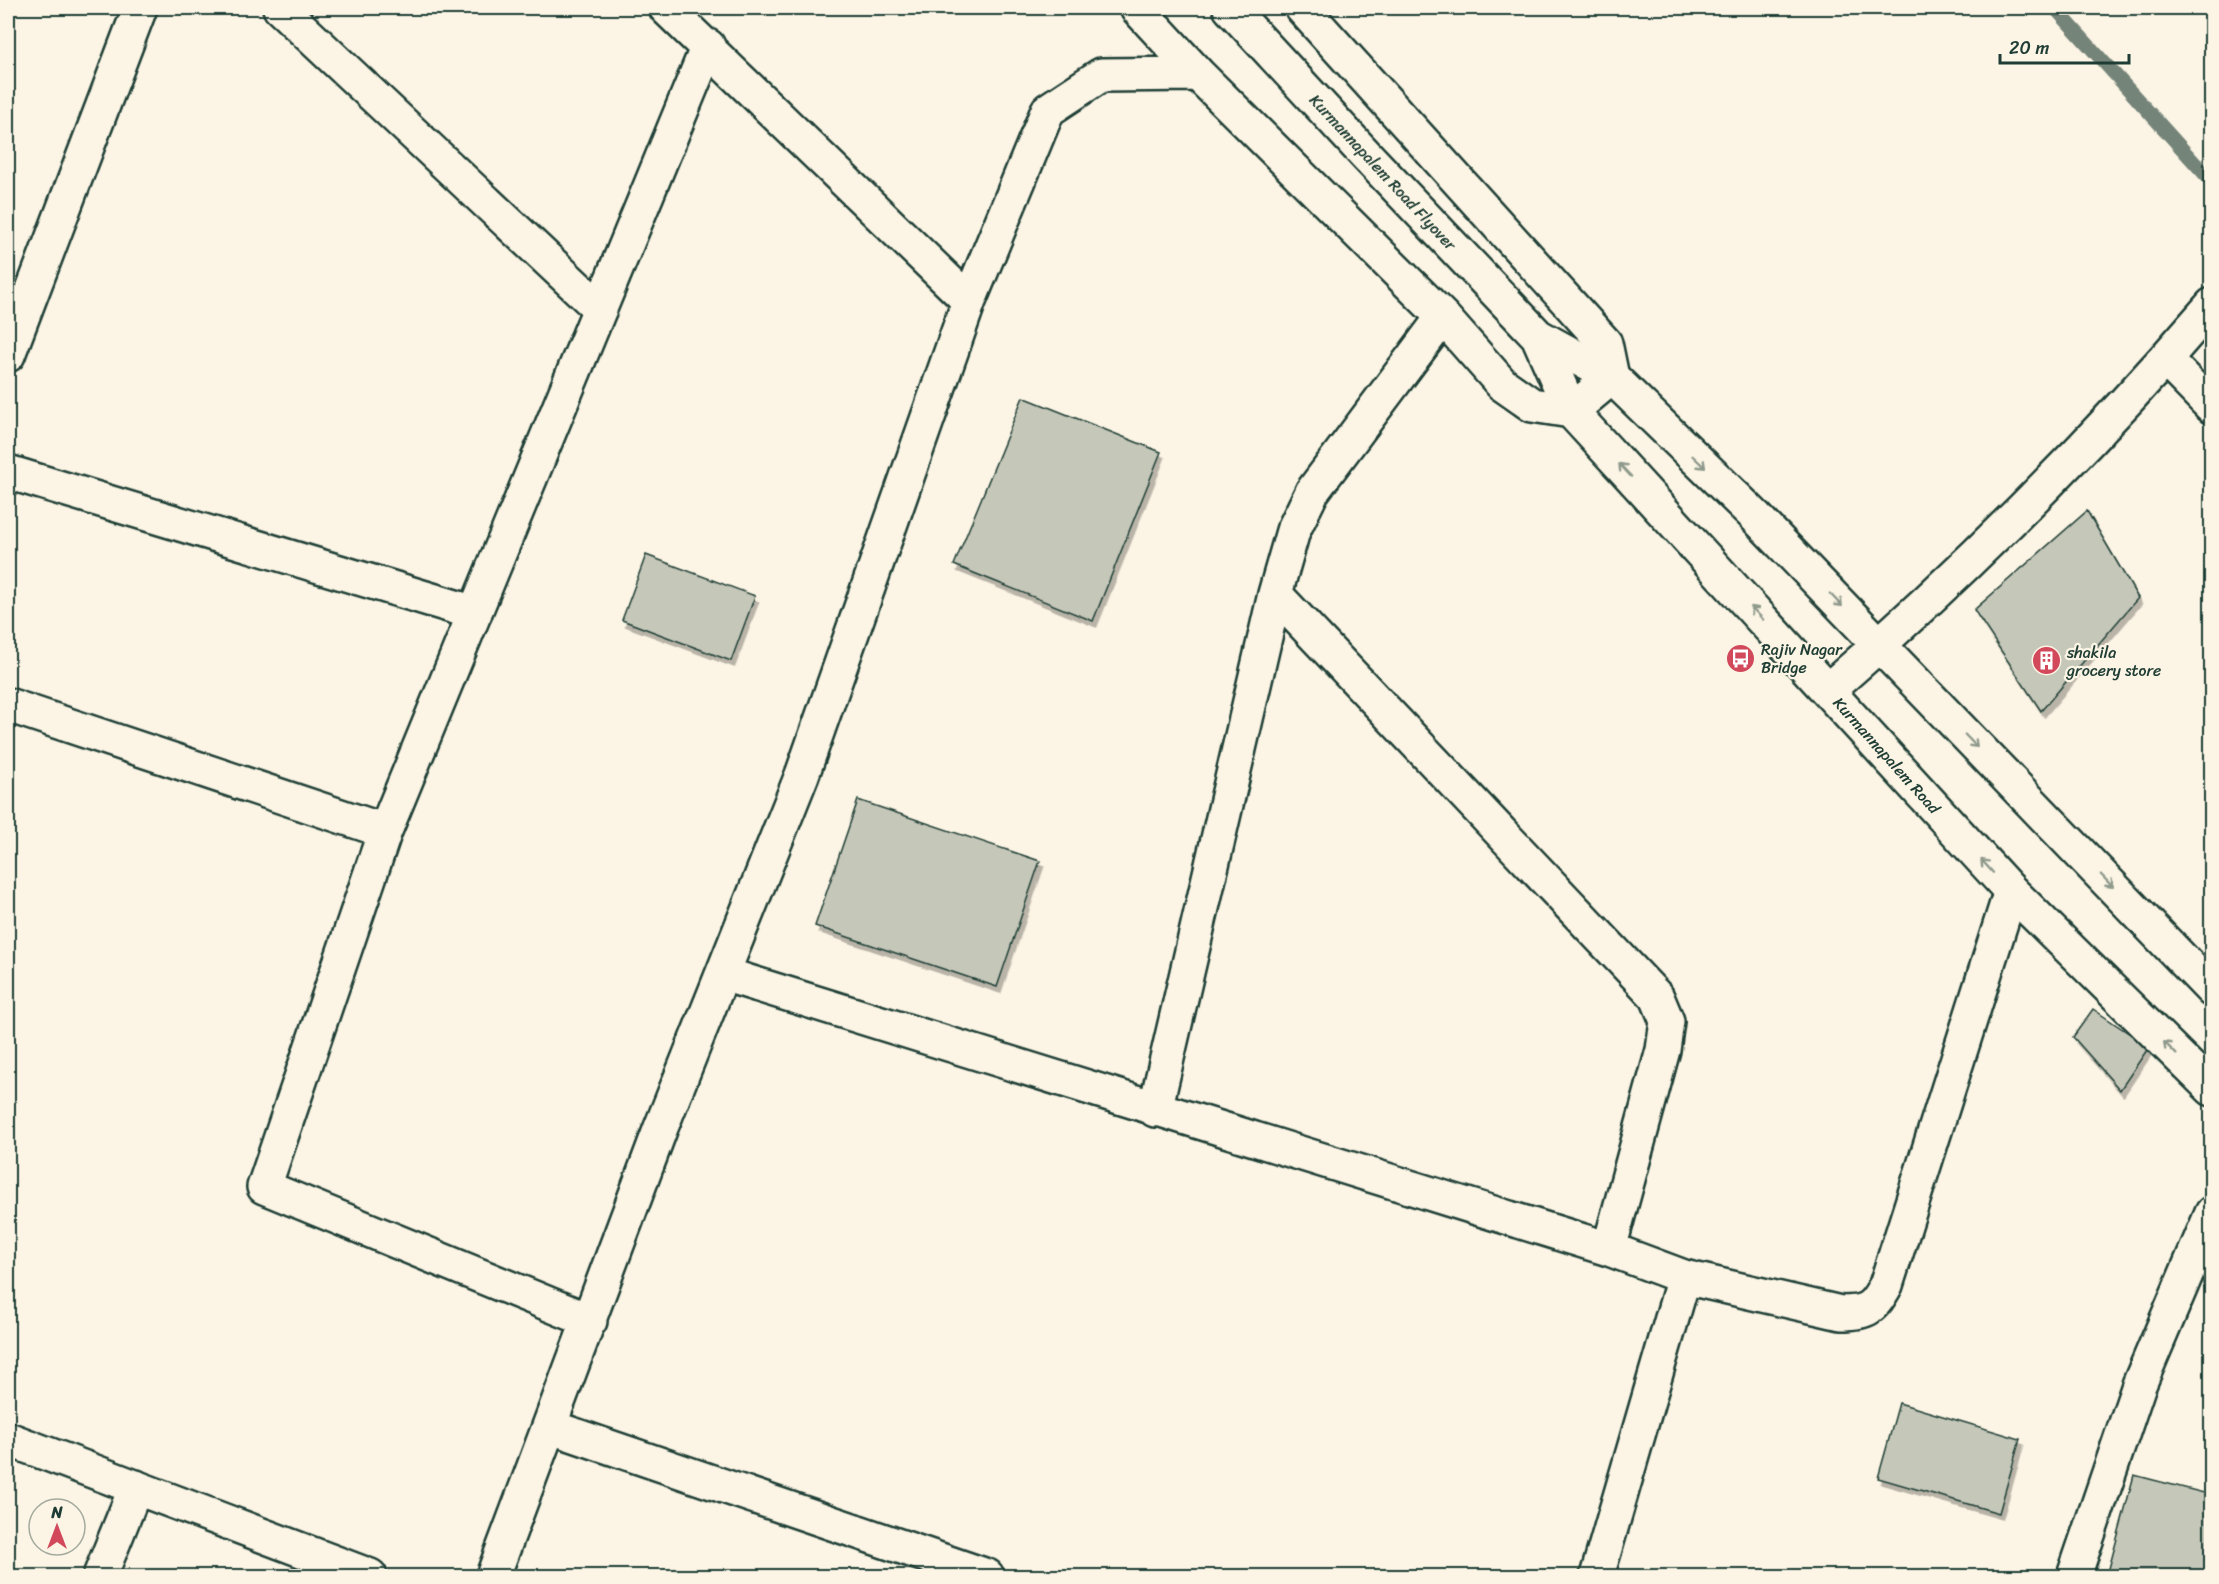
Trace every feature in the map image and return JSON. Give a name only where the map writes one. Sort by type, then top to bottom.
[{"type":"street","points":[[8,355],[140,8]]},
{"type":"street","points":[[280,8],[600,309]]},
{"type":"street","points":[[666,8],[708,46],[969,301]]},
{"type":"street","points":[[1137,8],[1198,74],[1443,317],[1502,384],[1532,405],[1571,411],[1612,377]]},
{"type":"street","name":"Kurmannapalem Road Flyover","points":[[1230,8],[1538,336],[1612,377]]},
{"type":"street","points":[[1302,8],[1605,343],[1612,377],[1755,516],[2211,990]]},
{"type":"street","points":[[590,1321],[264,1187],[385,831],[708,46]]},
{"type":"street","points":[[493,1576],[660,1130],[802,775],[969,301],[1048,110],[1101,75],[1198,74]]},
{"type":"street","points":[[1828,690],[1880,645],[2037,493],[2165,359],[2211,305]]},
{"type":"street","points":[[1155,1110],[1275,594],[1293,531],[1312,492],[1443,317]]},
{"type":"street","name":"Kurmannapalem Road Flyover","points":[[1538,336],[1571,411]]},
{"type":"street","points":[[2165,359],[2211,407]]},
{"type":"street","name":"Kurmannapalem Road","points":[[1571,411],[2011,891],[2211,1089]]},
{"type":"street","points":[[8,472],[475,613]]},
{"type":"street","points":[[1275,594],[1657,996],[1667,1022],[1663,1050],[1609,1249]]},
{"type":"street","points":[[8,705],[385,831]]},
{"type":"street","points":[[723,974],[1155,1110],[1609,1249],[1684,1277],[1841,1313],[1861,1313],[1877,1302],[1887,1285],[2011,891]]},
{"type":"street","points":[[2073,1576],[2139,1385],[2211,1213]]},
{"type":"street","points":[[1597,1576],[1684,1277]]},
{"type":"street","points":[[550,1427],[987,1576]]},
{"type":"street","points":[[8,1439],[370,1576]]},
{"type":"street","points":[[100,1576],[136,1486]]},
{"type":"building","points":[[1023,397],[1161,452],[1093,621],[954,565]]},
{"type":"building","name":"shakila grocery store","points":[[2087,511],[2138,598],[2041,711],[1974,610]]},
{"type":"building","points":[[646,555],[755,596],[731,661],[622,620]]},
{"type":"building","points":[[858,800],[1040,861],[997,987],[815,926]]},
{"type":"building","points":[[2093,1009],[2149,1047],[2120,1090],[2073,1037]]},
{"type":"building","points":[[1899,1403],[2020,1439],[1999,1513],[1878,1478]]},
{"type":"building","points":[[2134,1475],[2212,1495],[2212,1564],[2208,1576],[2107,1576]]},
{"type":"waterway","points":[[2055,8],[2212,182]]},
{"type":"place","name":"Rajiv Nagar Bridge","points":[[1740,658]]},
{"type":"place","name":"shakila grocery store","points":[[2046,661]]}]
